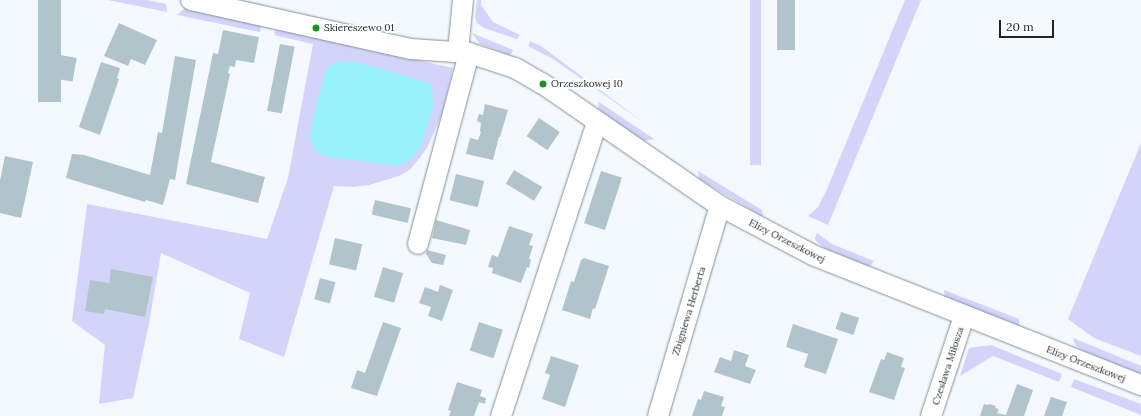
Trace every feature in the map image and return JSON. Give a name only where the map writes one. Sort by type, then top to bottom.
[{"type":"street","name":"Elizy Orzeszkowej","points":[[191,0],[411,49],[463,52],[494,61],[531,76],[720,206],[815,256],[1141,385]]},
{"type":"street","points":[[418,244],[463,52],[463,0]]},
{"type":"street","points":[[501,416],[597,122]]},
{"type":"street","name":"Zbigniewa Herberta","points":[[658,416],[720,206]]},
{"type":"street","name":"Czesława Miłosza","points":[[931,416],[964,316]]},
{"type":"shaded area","points":[[108,0],[147,0],[166,4],[167,12]]},
{"type":"shaded area","points":[[477,0],[481,0],[481,5],[493,22],[520,35],[517,39],[484,28],[477,23],[475,17]]},
{"type":"shaded area","points":[[750,0],[761,0],[761,165],[750,165]]},
{"type":"shaded area","points":[[905,0],[921,0],[828,225],[808,216],[818,207],[827,189]]},
{"type":"shaded area","points":[[185,8],[261,25],[260,32],[177,15]]},
{"type":"shaded area","points":[[276,29],[453,68],[442,115],[427,148],[411,169],[399,176],[369,185],[353,187],[334,186],[284,357],[239,339],[250,293],[161,253],[148,329],[133,398],[99,404],[105,345],[72,321],[87,204],[267,239],[288,178],[313,44],[274,35]]},
{"type":"shaded area","points":[[472,33],[513,50],[512,53],[509,55],[480,44]]},
{"type":"shaded area","points":[[530,41],[541,46],[643,122],[553,59],[528,46]]},
{"type":"shaded area","points":[[353,61],[429,83],[432,89],[433,106],[421,147],[411,159],[398,166],[330,157],[316,152],[310,139],[311,126],[325,73],[329,66],[336,62]]},
{"type":"shaded area","points":[[599,102],[654,139],[644,141],[598,109]]},
{"type":"shaded area","points":[[1141,143],[1141,356],[1094,338],[1068,319]]},
{"type":"shaded area","points":[[698,171],[762,210],[763,217],[699,179]]},
{"type":"shaded area","points":[[817,233],[832,244],[874,261],[870,266],[865,266],[824,248],[816,241],[815,238]]},
{"type":"shaded area","points":[[944,290],[1019,319],[1019,326],[945,298]]},
{"type":"shaded area","points":[[1073,338],[1141,366],[1141,374],[1085,352],[1075,345]]},
{"type":"shaded area","points":[[991,345],[1062,374],[1059,382],[993,356],[960,376],[969,348]]},
{"type":"shaded area","points":[[1074,379],[1141,404],[1141,415],[1071,387]]},
{"type":"building","points":[[38,0],[61,0],[61,102],[38,102]]},
{"type":"building","points":[[777,0],[795,0],[795,50],[777,50]]},
{"type":"building","points":[[119,23],[157,40],[145,65],[131,59],[128,66],[104,56]]},
{"type":"building","points":[[223,30],[259,37],[254,63],[236,60],[235,67],[230,66],[228,73],[230,74],[211,162],[265,177],[258,203],[186,184],[213,53],[218,54]]},
{"type":"building","points":[[280,44],[295,47],[282,114],[267,111]]},
{"type":"building","points":[[60,55],[77,58],[73,82],[56,79]]},
{"type":"building","points":[[175,56],[196,60],[175,180],[170,179],[163,205],[146,200],[145,202],[66,178],[72,154],[84,155],[150,175],[158,132],[162,133]]},
{"type":"building","points":[[101,62],[120,68],[117,78],[119,79],[100,135],[79,127]]},
{"type":"building","points":[[485,104],[508,110],[493,160],[466,154],[470,138],[478,140],[481,132],[481,123],[477,121],[479,114],[483,115]]},
{"type":"building","points":[[539,118],[560,132],[547,150],[527,136]]},
{"type":"building","points":[[5,156],[33,162],[21,218],[0,213],[0,181]]},
{"type":"building","points":[[514,170],[542,187],[534,201],[506,184]]},
{"type":"building","points":[[601,171],[622,178],[605,230],[584,223]]},
{"type":"building","points":[[456,174],[484,181],[478,207],[449,200]]},
{"type":"building","points":[[375,200],[411,208],[408,223],[372,215]]},
{"type":"building","points":[[436,220],[470,230],[466,245],[432,238]]},
{"type":"building","points":[[509,226],[533,234],[529,245],[533,246],[529,259],[531,259],[529,268],[527,267],[521,283],[492,273],[493,268],[488,267],[492,255],[498,257]]},
{"type":"building","points":[[335,238],[362,244],[356,271],[329,264]]},
{"type":"building","points":[[427,250],[446,255],[443,265],[432,263],[426,254]]},
{"type":"building","points":[[584,258],[609,266],[595,309],[593,308],[590,319],[562,310],[571,281],[574,282],[581,260]]},
{"type":"building","points":[[383,267],[403,273],[394,303],[374,297]]},
{"type":"building","points":[[111,269],[153,277],[145,317],[105,309],[104,314],[85,311],[90,280],[109,283]]},
{"type":"building","points":[[320,278],[335,282],[330,303],[314,299]]},
{"type":"building","points":[[440,285],[453,290],[442,321],[428,316],[431,307],[419,303],[425,287],[438,292]]},
{"type":"building","points":[[841,312],[859,318],[854,335],[835,329]]},
{"type":"building","points":[[383,322],[401,328],[377,396],[351,388],[357,370],[365,373]]},
{"type":"building","points":[[479,322],[503,330],[494,358],[470,351]]},
{"type":"building","points":[[793,324],[838,339],[826,374],[804,367],[808,354],[786,347]]},
{"type":"building","points":[[734,350],[749,355],[745,366],[756,370],[750,384],[714,372],[720,357],[731,361]]},
{"type":"building","points":[[887,352],[904,358],[901,367],[905,368],[894,400],[869,392],[881,359],[884,360]]},
{"type":"building","points":[[551,356],[579,365],[565,407],[542,399],[550,375],[545,373]]},
{"type":"building","points":[[457,382],[482,390],[480,396],[486,398],[485,404],[479,402],[474,416],[449,416],[451,411],[448,410]]},
{"type":"building","points":[[1017,384],[1033,390],[1024,416],[980,416],[984,404],[996,406],[995,408],[999,409],[997,413],[1006,415]]},
{"type":"building","points":[[704,391],[724,397],[721,406],[725,407],[722,416],[692,416],[698,399],[701,400]]},
{"type":"building","points":[[1051,397],[1067,402],[1062,416],[1044,416]]},
{"type":"place","name":"Skiereszewo 01","points":[[316,28]]},
{"type":"place","name":"Orzeszkowej 10","points":[[543,84]]}]
